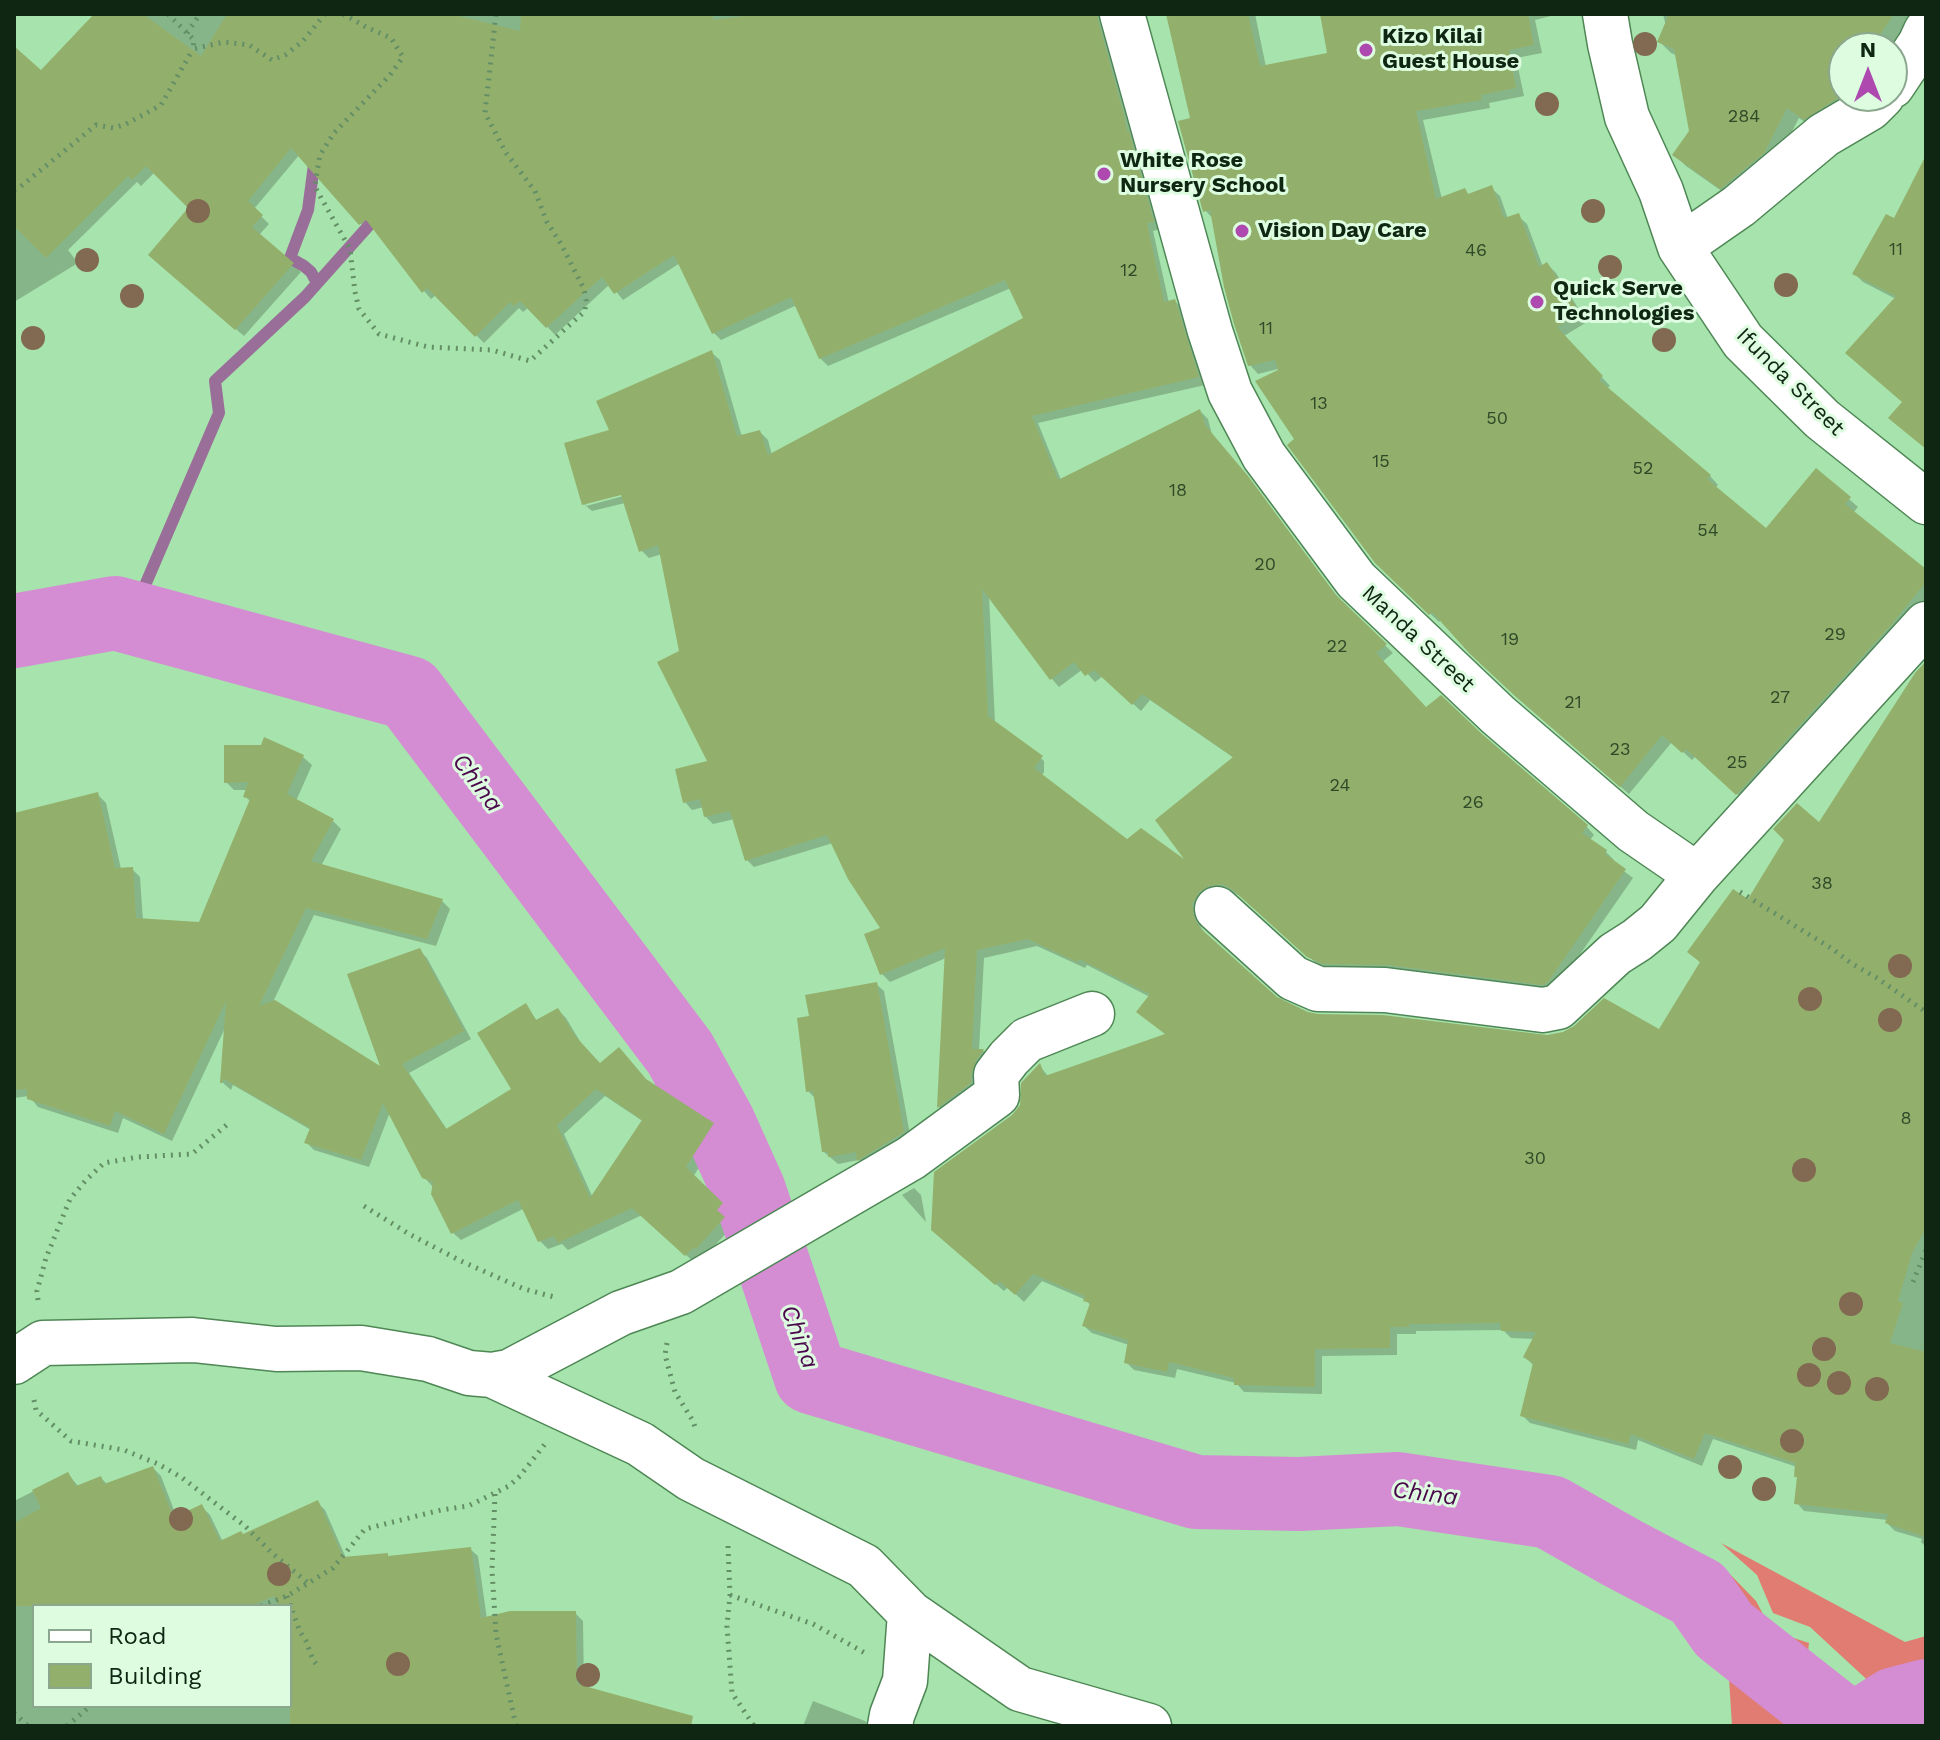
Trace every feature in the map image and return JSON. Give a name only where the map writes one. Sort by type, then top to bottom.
[{"type":"street","name":"Manda Street","points":[[1122,14],[1210,331],[1230,392],[1264,456],[1356,580],[1498,715],[1633,831],[1698,873]]},
{"type":"street","name":"Ifunda Street","points":[[1605,14],[1627,117],[1661,191],[1680,247],[1743,341],[1822,419],[1926,502]]},
{"type":"street","points":[[1908,62],[1926,31]]},
{"type":"street","points":[[1680,247],[1739,206],[1824,135],[1863,112]]},
{"type":"street","points":[[1217,909],[1293,978],[1318,989],[1385,990],[1543,1010],[1558,1007],[1615,954],[1658,923],[1698,873],[1926,624]]},
{"type":"street","points":[[28,1353],[193,1340],[276,1349],[361,1348],[428,1359],[469,1373],[492,1375],[509,1372],[621,1313],[674,1295],[911,1158],[997,1095],[996,1075],[1027,1040],[1092,1014]]},
{"type":"street","points":[[492,1375],[640,1444],[691,1479],[864,1566],[910,1613],[1020,1689],[1149,1726]]},
{"type":"street","points":[[890,1726],[905,1681],[910,1613]]},
{"type":"path","points":[[14,190],[96,125],[114,128],[161,105],[193,49],[194,40],[168,14]]},
{"type":"path","points":[[187,33],[200,14]]},
{"type":"path","points":[[193,49],[224,42],[249,45],[272,60],[285,55],[302,42],[325,14]]},
{"type":"path","points":[[343,14],[391,38],[403,57],[390,75],[334,133],[320,155],[315,187],[350,249],[359,309],[379,334],[428,347],[492,350],[530,361],[585,311],[586,300],[584,289],[547,222],[535,191],[506,153],[485,113],[496,14]]},
{"type":"path","points":[[1698,873],[1748,895],[1926,1012]]},
{"type":"path","points":[[229,1123],[192,1154],[138,1157],[104,1163],[70,1199],[46,1258],[37,1291],[28,1353],[30,1381],[36,1410],[71,1441],[124,1450],[181,1477],[245,1526],[308,1583]]},
{"type":"path","points":[[364,1206],[461,1261],[524,1289],[621,1313]]},
{"type":"path","points":[[1913,1282],[1926,1250]]},
{"type":"path","points":[[674,1295],[666,1362],[675,1392],[693,1421],[697,1435]]},
{"type":"path","points":[[266,1604],[287,1596],[333,1568],[365,1529],[468,1506],[509,1486],[570,1410]]},
{"type":"path","points":[[495,1493],[492,1570],[496,1634],[516,1726]]},
{"type":"path","points":[[725,1496],[730,1595],[727,1626],[732,1693],[754,1726]]},
{"type":"path","points":[[730,1595],[813,1624],[864,1652],[905,1681]]},
{"type":"path","points":[[287,1596],[290,1604]]},
{"type":"path","points":[[292,1610],[317,1665]]},
{"type":"path","points":[[67,1726],[88,1708]]},
{"type":"path","points":[[14,1713],[28,1726]]},
{"type":"shaded area","points":[[1721,1543],[1905,1642],[1926,1636],[1926,1682],[1888,1699],[1810,1627],[1773,1613],[1757,1575]]},
{"type":"shaded area","points":[[1722,1566],[1756,1601],[1772,1631],[1809,1643],[1800,1722],[1804,1726],[1732,1726]]},
{"type":"building","points":[[94,14],[143,14],[201,56],[227,14],[451,14],[520,31],[521,14],[713,14],[713,20],[761,14],[1098,14],[1127,131],[1154,222],[1147,223],[1164,302],[1175,299],[1199,377],[1032,416],[1058,480],[1200,409],[1205,425],[1248,476],[1336,595],[1387,644],[1376,653],[1426,707],[1441,695],[1588,825],[1582,833],[1607,850],[1605,854],[1626,869],[1548,982],[1542,985],[1388,965],[1323,964],[1307,957],[1233,890],[1222,884],[1199,892],[1192,904],[1200,928],[1277,997],[1318,1014],[1383,1015],[1547,1035],[1574,1026],[1604,998],[1659,1029],[1700,962],[1687,952],[1733,889],[1748,899],[1784,840],[1773,829],[1797,803],[1819,822],[1915,673],[1926,661],[1926,1228],[1912,1253],[1898,1301],[1903,1303],[1890,1343],[1926,1352],[1926,1537],[1885,1523],[1888,1514],[1794,1504],[1795,1463],[1705,1433],[1694,1459],[1631,1434],[1628,1444],[1520,1416],[1533,1363],[1523,1357],[1536,1332],[1501,1331],[1500,1323],[1390,1327],[1390,1348],[1315,1349],[1315,1387],[1234,1385],[1234,1378],[1169,1362],[1167,1372],[1124,1363],[1128,1340],[1082,1326],[1090,1303],[1083,1301],[1085,1296],[1033,1274],[1015,1295],[999,1281],[995,1285],[931,1230],[934,1172],[1012,1115],[1020,1105],[1021,1083],[1040,1063],[1045,1076],[1165,1034],[1136,1012],[1150,994],[1079,959],[1077,962],[1028,939],[977,950],[972,1049],[984,1049],[976,1061],[971,1083],[937,1108],[945,948],[880,975],[864,934],[880,928],[848,879],[827,835],[745,861],[730,811],[704,817],[700,799],[683,803],[675,769],[707,761],[657,662],[679,651],[658,545],[639,552],[621,495],[582,505],[564,443],[609,430],[596,401],[712,350],[737,436],[760,430],[768,455],[1023,318],[1005,280],[819,359],[791,297],[712,334],[674,255],[614,294],[602,277],[546,328],[520,301],[514,306],[510,302],[475,337],[427,288],[422,293],[366,220],[359,225],[291,148],[248,201],[263,215],[252,227],[294,263],[235,330],[148,255],[188,208],[146,166],[132,180],[128,176],[46,258],[14,226],[14,46],[41,70]],"holes":[[[982,589],[1050,680],[1074,662],[1085,676],[1094,670],[1132,705],[1142,694],[1233,757],[1155,820],[1184,859],[1141,828],[1127,839],[1034,768],[1043,756],[988,716]]]},
{"type":"building","points":[[1166,14],[1248,14],[1260,66],[1327,53],[1320,14],[1528,14],[1534,45],[1509,50],[1516,88],[1481,95],[1482,100],[1416,111],[1436,199],[1465,188],[1468,194],[1492,185],[1504,218],[1519,213],[1539,267],[1547,262],[1580,313],[1557,327],[1603,376],[1599,380],[1711,475],[1707,479],[1766,528],[1816,468],[1851,497],[1845,504],[1926,569],[1926,582],[1890,626],[1736,795],[1686,749],[1682,753],[1662,735],[1620,787],[1515,696],[1470,654],[1432,612],[1429,615],[1375,563],[1287,445],[1294,439],[1255,381],[1278,370],[1275,360],[1248,366],[1234,324],[1210,210],[1203,212],[1178,121],[1190,118]]},
{"type":"building","points":[[1669,14],[1894,14],[1882,32],[1828,32],[1828,104],[1804,120],[1787,108],[1764,153],[1720,189],[1672,155],[1689,131],[1674,49],[1657,42]]},
{"type":"building","points":[[1926,155],[1926,449],[1888,418],[1902,402],[1845,353],[1896,296],[1852,274],[1886,214],[1894,218]]},
{"type":"building","points":[[264,737],[304,755],[287,794],[334,819],[311,861],[443,899],[427,939],[306,908],[259,1006],[275,1000],[380,1066],[347,974],[420,948],[464,1031],[402,1064],[446,1129],[511,1089],[477,1033],[526,1003],[536,1020],[558,1008],[576,1037],[600,1063],[619,1047],[646,1079],[714,1123],[686,1167],[723,1203],[717,1210],[725,1217],[696,1249],[694,1247],[685,1256],[632,1208],[558,1243],[554,1236],[538,1242],[518,1200],[451,1234],[431,1194],[433,1182],[422,1178],[383,1103],[361,1160],[304,1143],[310,1128],[224,1079],[220,1083],[226,1001],[164,1134],[115,1111],[110,1126],[27,1099],[27,1089],[14,1090],[14,813],[98,792],[115,868],[133,867],[136,918],[199,922],[250,799],[243,797],[248,782],[224,783],[224,745],[261,745]],"holes":[[[596,1089],[642,1120],[590,1198],[557,1125]]]},
{"type":"building","points":[[877,982],[904,1132],[857,1161],[856,1152],[828,1157],[828,1152],[822,1152],[813,1091],[806,1092],[797,1018],[809,1016],[805,995]]},
{"type":"building","points":[[153,1466],[173,1516],[202,1504],[220,1541],[241,1531],[243,1534],[318,1500],[343,1557],[388,1553],[388,1556],[471,1547],[481,1618],[510,1611],[576,1611],[577,1684],[693,1716],[691,1726],[290,1726],[292,1604],[277,1604],[274,1596],[256,1604],[14,1606],[14,1523],[41,1508],[32,1490],[68,1472],[76,1486],[101,1476],[104,1484]]},
{"type":"waterway","points":[[315,157],[308,210],[290,258],[311,272],[317,283]]},
{"type":"waterway","points":[[131,618],[219,413],[215,381],[305,297],[380,213]]},
{"type":"waterway","name":"China","points":[[14,631],[115,613],[409,693],[680,1053],[718,1122],[749,1191],[811,1377],[1196,1492],[1299,1494],[1398,1489],[1550,1512],[1698,1593],[1724,1630],[1846,1726]]},
{"type":"waterway","name":"China","points":[[1860,1726],[1895,1704],[1926,1696]]},
{"type":"place","name":"Kizo Kilai Guest House","points":[[1366,50]]},
{"type":"place","name":"White Rose Nursery School","points":[[1104,174]]},
{"type":"place","name":"Vision Day Care","points":[[1242,231]]},
{"type":"place","name":"Quick Serve Technologies","points":[[1537,302]]}]
